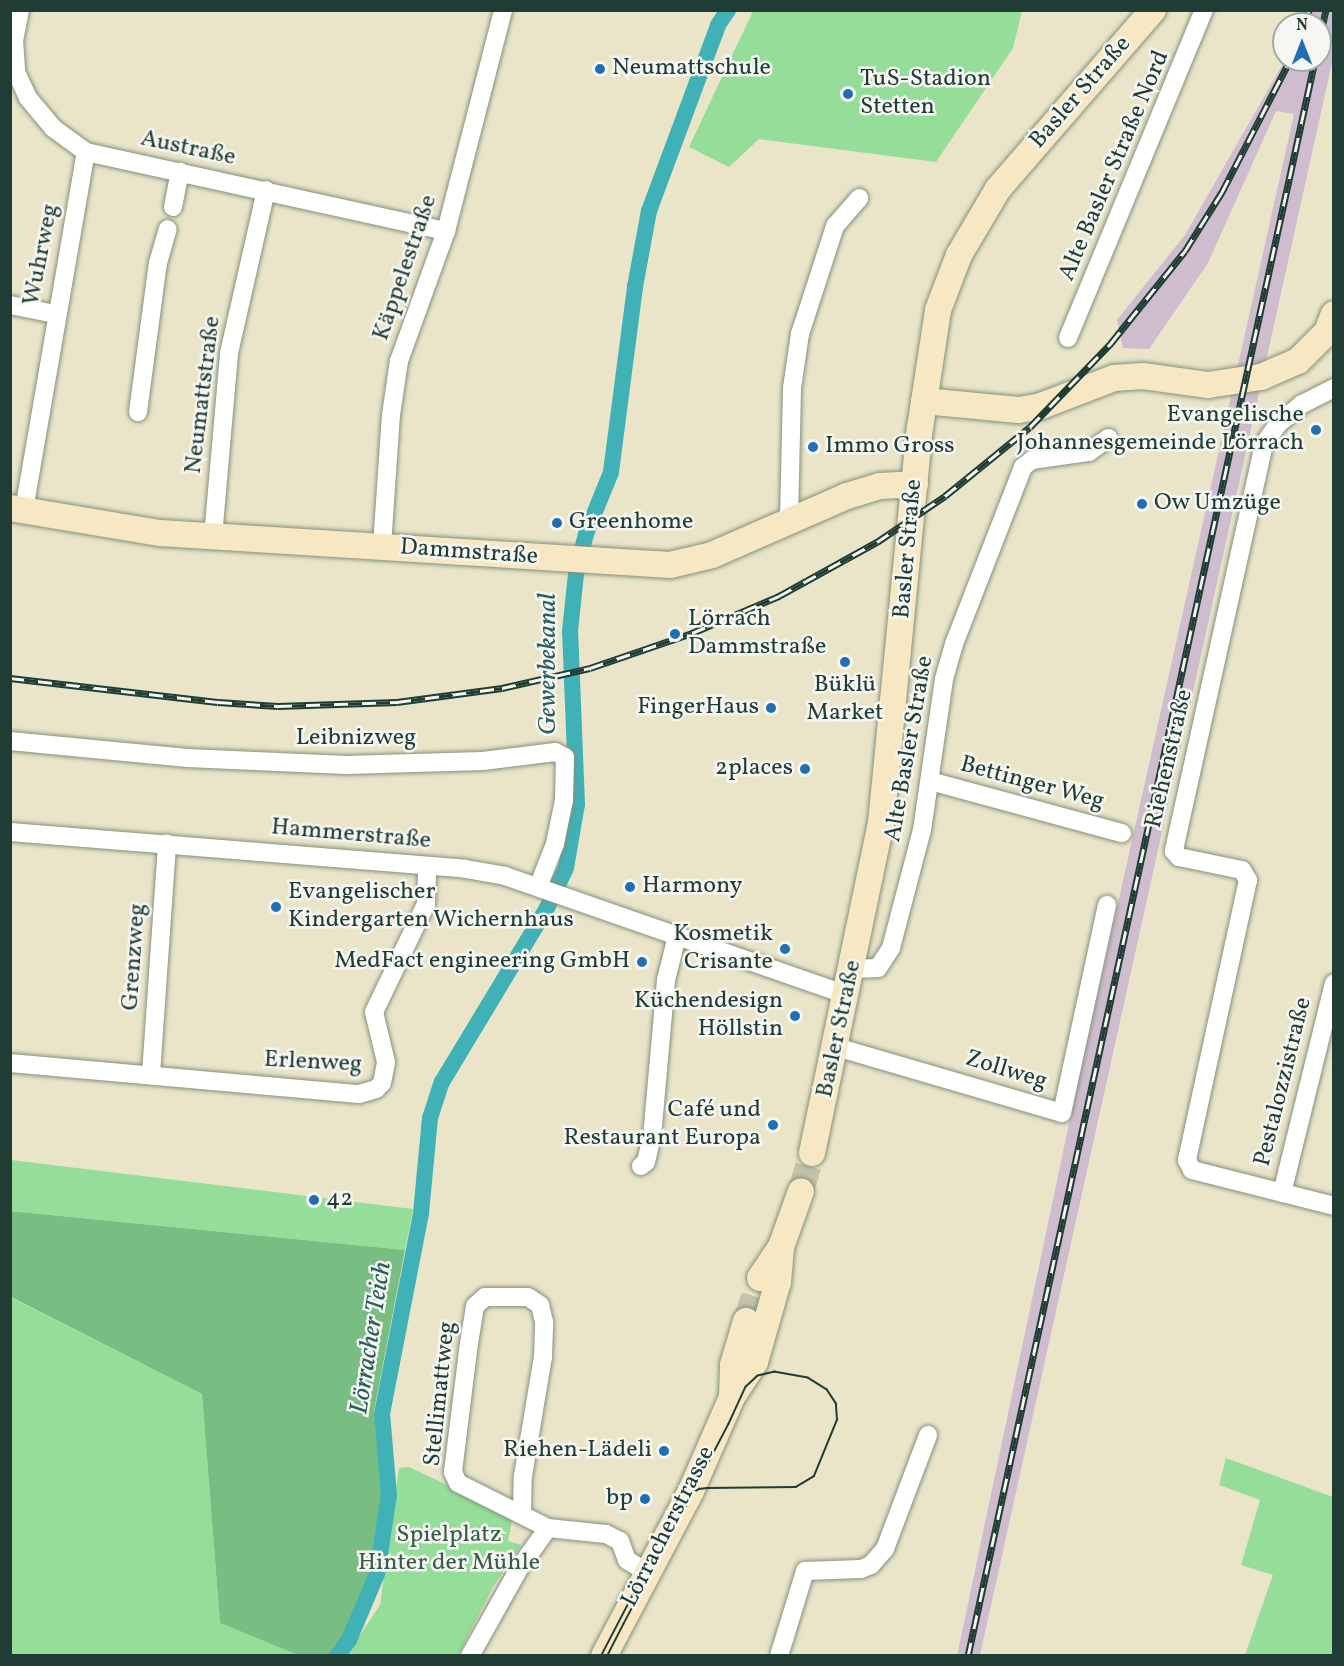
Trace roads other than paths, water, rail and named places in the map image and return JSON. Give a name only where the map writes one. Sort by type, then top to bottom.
[{"type":"main road","name":"Basler Straße","points":[[812,1153],[881,823],[890,756],[924,402],[938,310],[951,273],[981,213],[1153,10]]},
{"type":"main road","points":[[924,402],[1019,410],[1114,378],[1143,376],[1208,385],[1261,377],[1298,361],[1326,332],[1334,314]]},
{"type":"main road","name":"Dammstraße","points":[[17,509],[135,530],[213,537],[382,546],[560,560],[685,563],[857,493],[880,486],[915,484]]},
{"type":"main road","name":"Lörracherstrasse","points":[[608,1654],[691,1491],[732,1397],[755,1362],[766,1278],[781,1247],[801,1191]]},
{"type":"main road","name":"Lörracherstrasse","points":[[732,1397],[733,1365],[746,1321]]},
{"type":"street","name":"Austraße","points":[[20,10],[14,40],[16,72],[28,98],[53,128],[86,152],[446,231]]},
{"type":"street","name":"Käppelestraße","points":[[382,546],[394,387],[399,361],[446,231],[503,10]]},
{"type":"street","name":"Alte Basler Straße Nord","points":[[1068,338],[1204,10]]},
{"type":"street","name":"Wuhrweg","points":[[17,509],[86,152]]},
{"type":"street","points":[[173,207],[180,172]]},
{"type":"street","name":"Neumattstraße","points":[[213,537],[229,353],[266,190]]},
{"type":"street","points":[[789,521],[792,388],[800,334],[834,226],[859,198]]},
{"type":"street","points":[[138,412],[158,263],[168,229]]},
{"type":"street","points":[[10,305],[55,314]]},
{"type":"street","name":"Riehenstraße","points":[[1282,1192],[1192,1170],[1187,1160],[1248,880],[1242,870],[1179,857],[1174,851],[1264,444],[1278,424],[1302,404],[1334,388]]},
{"type":"street","name":"Alte Basler Straße","points":[[852,969],[879,968],[891,948],[922,830],[943,683],[954,644],[1023,467],[1032,460],[1089,452],[1108,438]]},
{"type":"street","name":"Leibnizweg","points":[[10,741],[187,758],[346,765],[483,761],[555,752],[565,757],[564,800],[555,844],[541,888]]},
{"type":"street","name":"Bettinger Weg","points":[[930,781],[1122,833]]},
{"type":"street","name":"Hammerstraße","points":[[10,832],[427,866],[505,876],[847,994]]},
{"type":"street","name":"Grenzweg","points":[[152,1074],[167,844]]},
{"type":"street","name":"Erlenweg","points":[[10,1063],[359,1094],[376,1089],[386,1074],[386,1062],[375,1024],[377,1002],[426,904],[427,866]]},
{"type":"street","name":"Zollweg","points":[[836,1047],[1062,1113],[1107,905]]},
{"type":"street","points":[[641,1166],[646,1162],[652,1137],[666,980],[677,936]]},
{"type":"street","name":"Pestalozzistraße","points":[[1282,1192],[1332,994]]},
{"type":"street","points":[[1282,1192],[1334,1206]]},
{"type":"street","name":"Stellimattweg","points":[[522,1515],[523,1476],[543,1357],[544,1322],[540,1305],[528,1297],[485,1297],[475,1306],[453,1472],[458,1483],[522,1515],[548,1528],[606,1534],[620,1541],[627,1560],[648,1573]]},
{"type":"street","points":[[779,1656],[805,1570],[861,1569],[871,1565],[885,1549],[928,1436]]},
{"type":"street","points":[[470,1656],[520,1567],[548,1528]]},
{"type":"waterway","name":"Gewerbekanal","points":[[337,1656],[349,1640],[377,1574],[389,1495],[382,1414],[421,1213],[430,1118],[442,1082],[547,908],[566,868],[577,804],[570,631],[576,574],[586,534],[611,472],[635,287],[649,211],[718,25],[728,10]]},
{"type":"tunnel","points":[[801,1191],[812,1153]]},
{"type":"tunnel","points":[[746,1321],[760,1278]]},
{"type":"tram line","points":[[601,1656],[679,1506],[689,1495],[699,1489],[707,1488],[796,1487],[814,1476],[837,1420],[836,1404],[827,1390],[808,1378],[775,1372],[758,1376],[746,1387],[729,1424],[694,1491],[694,1492],[624,1624],[608,1656]]},
{"type":"railway","points":[[10,678],[218,702],[278,706],[397,702],[502,688],[590,668],[692,633],[779,596],[877,542],[945,496],[1030,427],[1111,343],[1185,251],[1222,192],[1284,72]]},
{"type":"railway","points":[[968,1656],[1312,72]]},
{"type":"place","name":"Neumattschule","points":[[600,69]]},
{"type":"place","name":"TuS-Stadion Stetten","points":[[848,94]]},
{"type":"place","name":"Evangelische Johannesgemeinde Lörrach","points":[[1316,430]]},
{"type":"place","name":"Immo Gross","points":[[813,447]]},
{"type":"place","name":"Ow Umzüge","points":[[1142,504]]},
{"type":"place","name":"Greenhome","points":[[557,523]]},
{"type":"place","name":"Lörrach Dammstraße","points":[[675,634]]},
{"type":"place","name":"Büklü Market","points":[[845,662]]},
{"type":"place","name":"FingerHaus","points":[[771,708]]},
{"type":"place","name":"2places","points":[[805,769]]},
{"type":"place","name":"Harmony","points":[[630,887]]},
{"type":"place","name":"Evangelischer Kindergarten Wichernhaus","points":[[276,907]]},
{"type":"place","name":"Kosmetik Crisante","points":[[785,949]]},
{"type":"place","name":"MedFact engineering GmbH","points":[[642,962]]},
{"type":"place","name":"Küchendesign Höllstin","points":[[795,1016]]},
{"type":"place","name":"Café und Restaurant Europa","points":[[773,1125]]},
{"type":"place","name":"42","points":[[314,1200]]},
{"type":"place","name":"Riehen-Lädeli","points":[[664,1451]]},
{"type":"place","name":"bp","points":[[645,1499]]},
{"type":"water label","name":"Lörracher Teich","points":[[372,1338]]},
{"type":"park label","name":"Spielplatz Hinter der Mühle","points":[[449,1550]]}]
